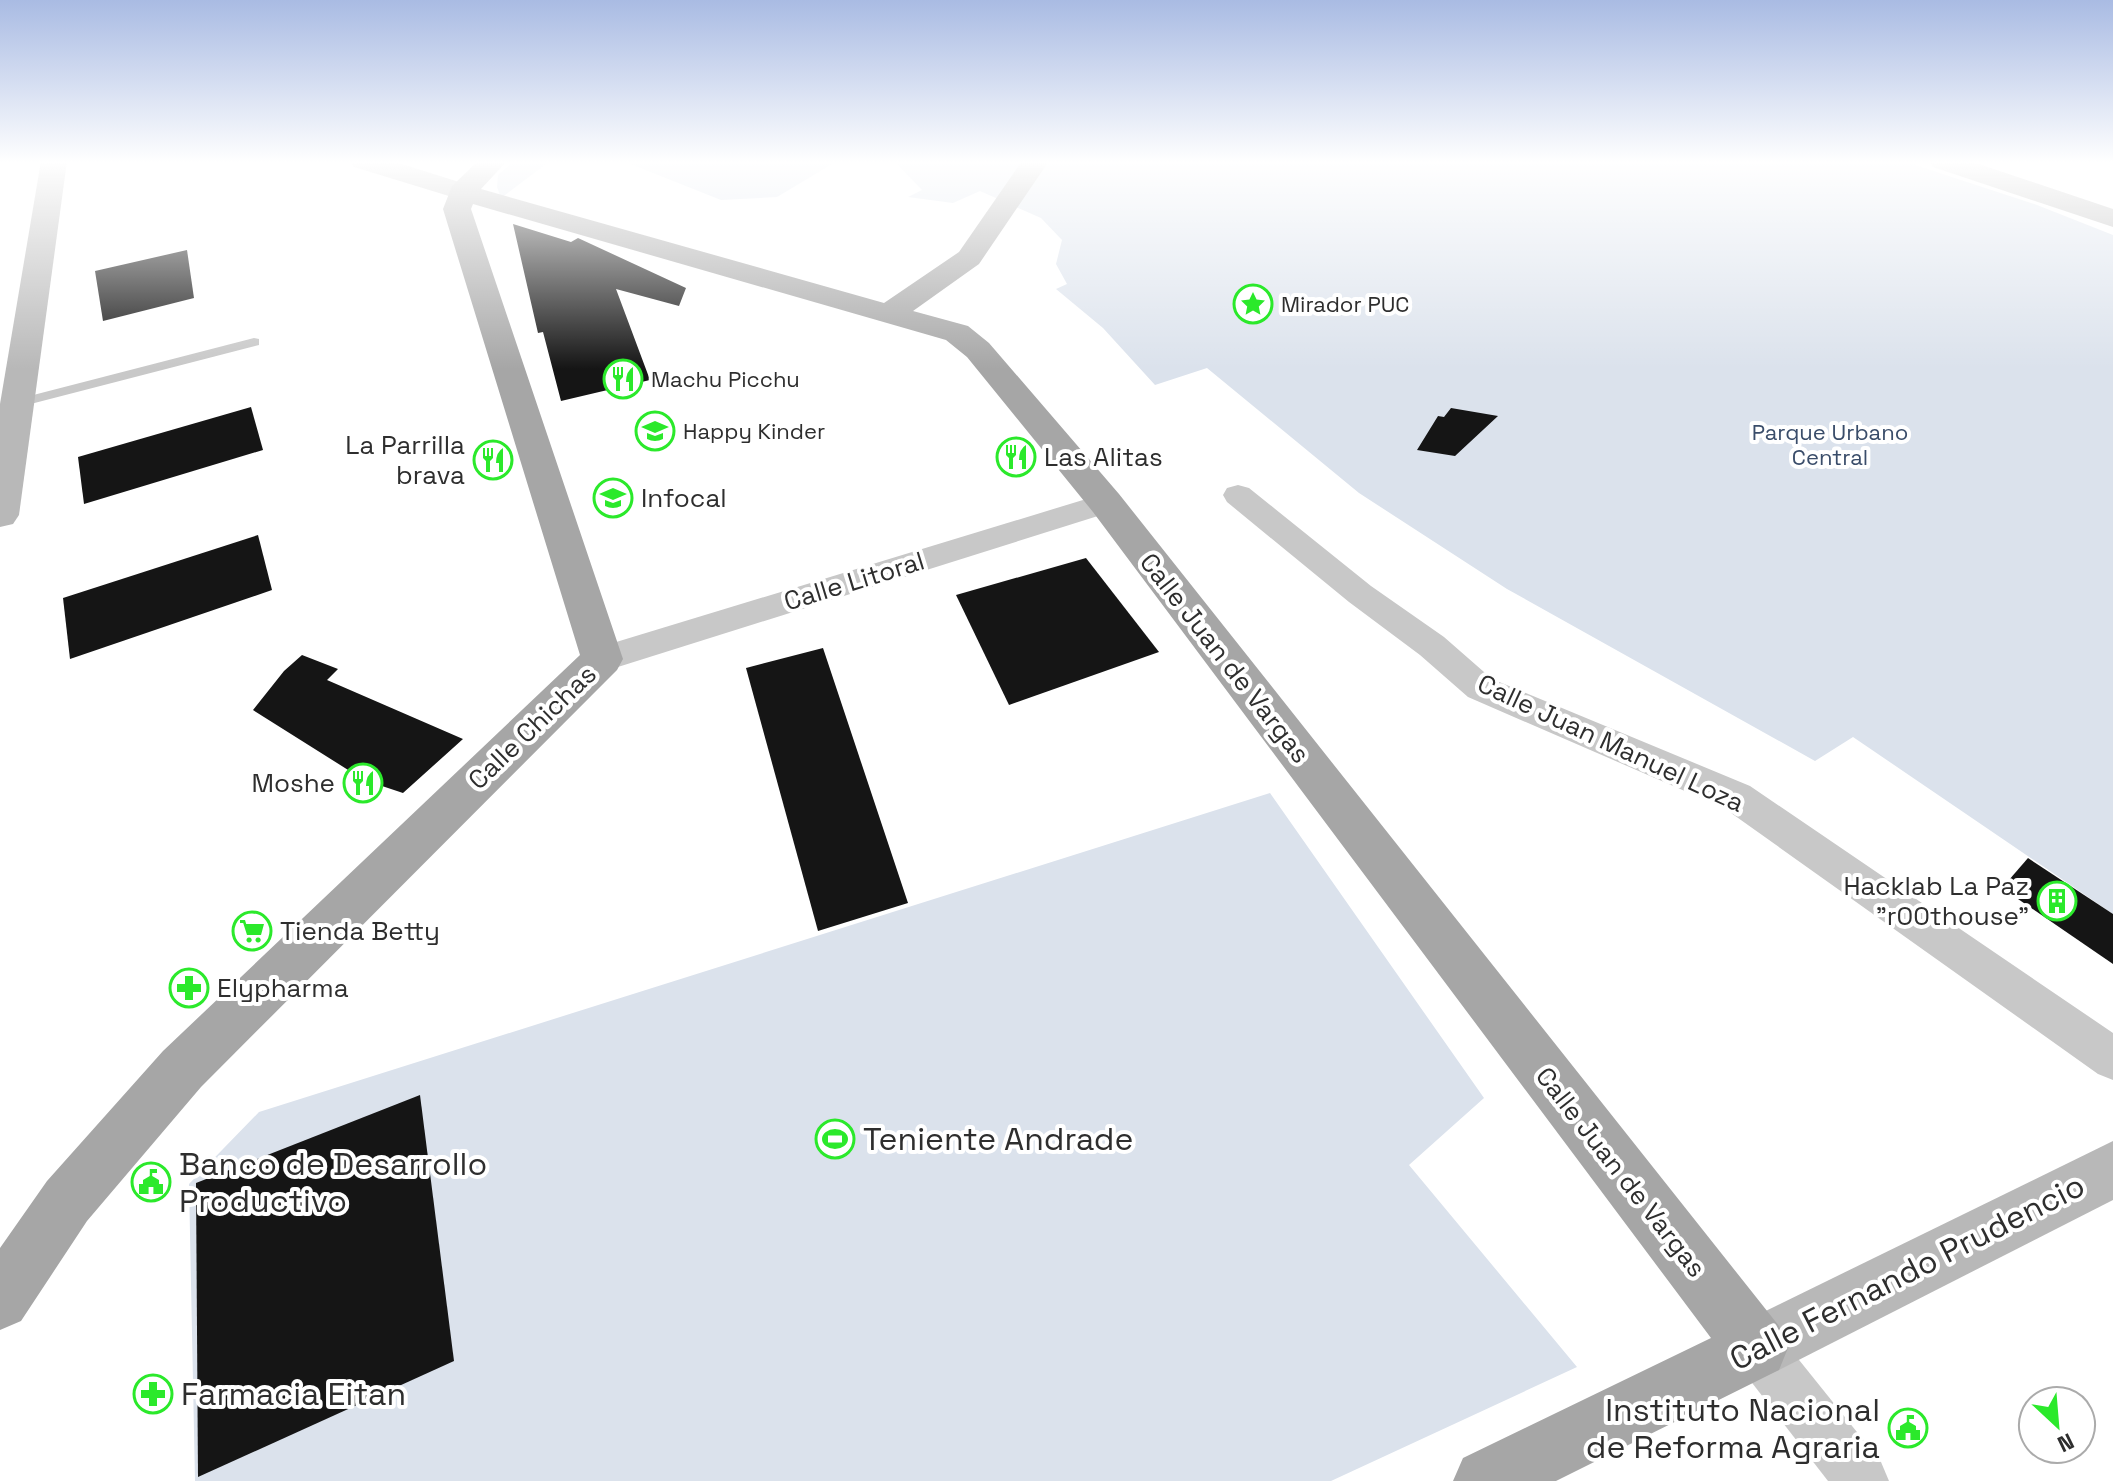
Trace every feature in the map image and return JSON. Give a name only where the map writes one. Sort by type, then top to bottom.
[{"type":"main road","points":[[0,515],[44,230]]},
{"type":"main road","name":"Calle Chichas","points":[[0,1300],[67,1201],[182,1069],[602,659],[464,230]]},
{"type":"main road","name":"Calle Juan de Vargas","points":[[598,230],[891,312],[957,333],[978,350],[1106,503],[1757,1348]]},
{"type":"main road","points":[[891,312],[956,269],[990,230]]},
{"type":"main road","name":"Calle Fernando Prudencio","points":[[1486,1481],[2035,1212],[2113,1169]]},
{"type":"street","name":"Calle Juan Manuel Loza","points":[[1238,495],[1360,594],[1432,646],[1480,688],[1737,797],[1950,947],[2030,998],[2113,1059]]},
{"type":"street","name":"Calle Litoral","points":[[602,659],[1106,503]]},
{"type":"street","name":"Calle Juan de Vargas","points":[[1757,1348],[1862,1481]]},
{"type":"lane","points":[[19,403],[254,342]]},
{"type":"green space","name":"Parque Urbano Central","points":[[1053,230],[2101,230],[2113,235],[2113,914],[1853,737],[1815,761],[1507,589],[1359,493],[1207,368],[1155,385],[1103,328],[1056,289],[1067,284],[1056,264],[1062,240]]},
{"type":"green space","name":"Teniente Andrade","points":[[1270,793],[1484,1098],[1409,1165],[1577,1367],[1331,1481],[195,1481],[189,1184],[259,1112]]},
{"type":"building","points":[[514,230],[533,230],[571,242],[578,238],[686,288],[679,306],[616,289],[650,380],[561,401],[543,332],[538,333]]},
{"type":"building","points":[[187,250],[194,298],[103,321],[95,271]]},
{"type":"building","points":[[251,407],[263,450],[84,504],[78,457]]},
{"type":"building","points":[[1451,408],[1498,416],[1455,456],[1417,450],[1438,416],[1444,417]]},
{"type":"building","points":[[258,535],[272,590],[70,659],[63,598]]},
{"type":"building","points":[[1086,558],[1159,652],[1009,705],[956,595]]},
{"type":"building","points":[[823,648],[908,903],[818,931],[746,668]]},
{"type":"building","points":[[302,655],[338,669],[327,680],[463,739],[403,793],[364,780],[253,710],[284,671]]},
{"type":"building","name":"Hacklab La Paz \"r00thouse\"","points":[[2028,858],[2113,914],[2113,964],[2002,888]]},
{"type":"building","points":[[420,1095],[454,1361],[198,1477],[196,1183]]},
{"type":"place","name":"Mirador PUC","points":[[1253,304]]},
{"type":"place","name":"Machu Picchu","points":[[623,379]]},
{"type":"place","name":"Happy Kinder","points":[[655,431]]},
{"type":"place","name":"Las Alitas","points":[[1016,457]]},
{"type":"place","name":"La Parrilla brava","points":[[493,460]]},
{"type":"place","name":"Infocal","points":[[613,498]]},
{"type":"place","name":"Moshe","points":[[363,783]]},
{"type":"place","name":"Hacklab La Paz \"r00thouse\"","points":[[2057,901]]},
{"type":"place","name":"Tienda Betty","points":[[252,931]]},
{"type":"place","name":"Elypharma","points":[[189,988]]},
{"type":"place","name":"Teniente Andrade","points":[[835,1139]]},
{"type":"place","name":"Banco de Desarrollo Productivo","points":[[151,1182]]},
{"type":"place","name":"Farmacia Eitan","points":[[153,1394]]},
{"type":"place","name":"Instituto Nacional de Reforma Agraria","points":[[1908,1428]]}]
